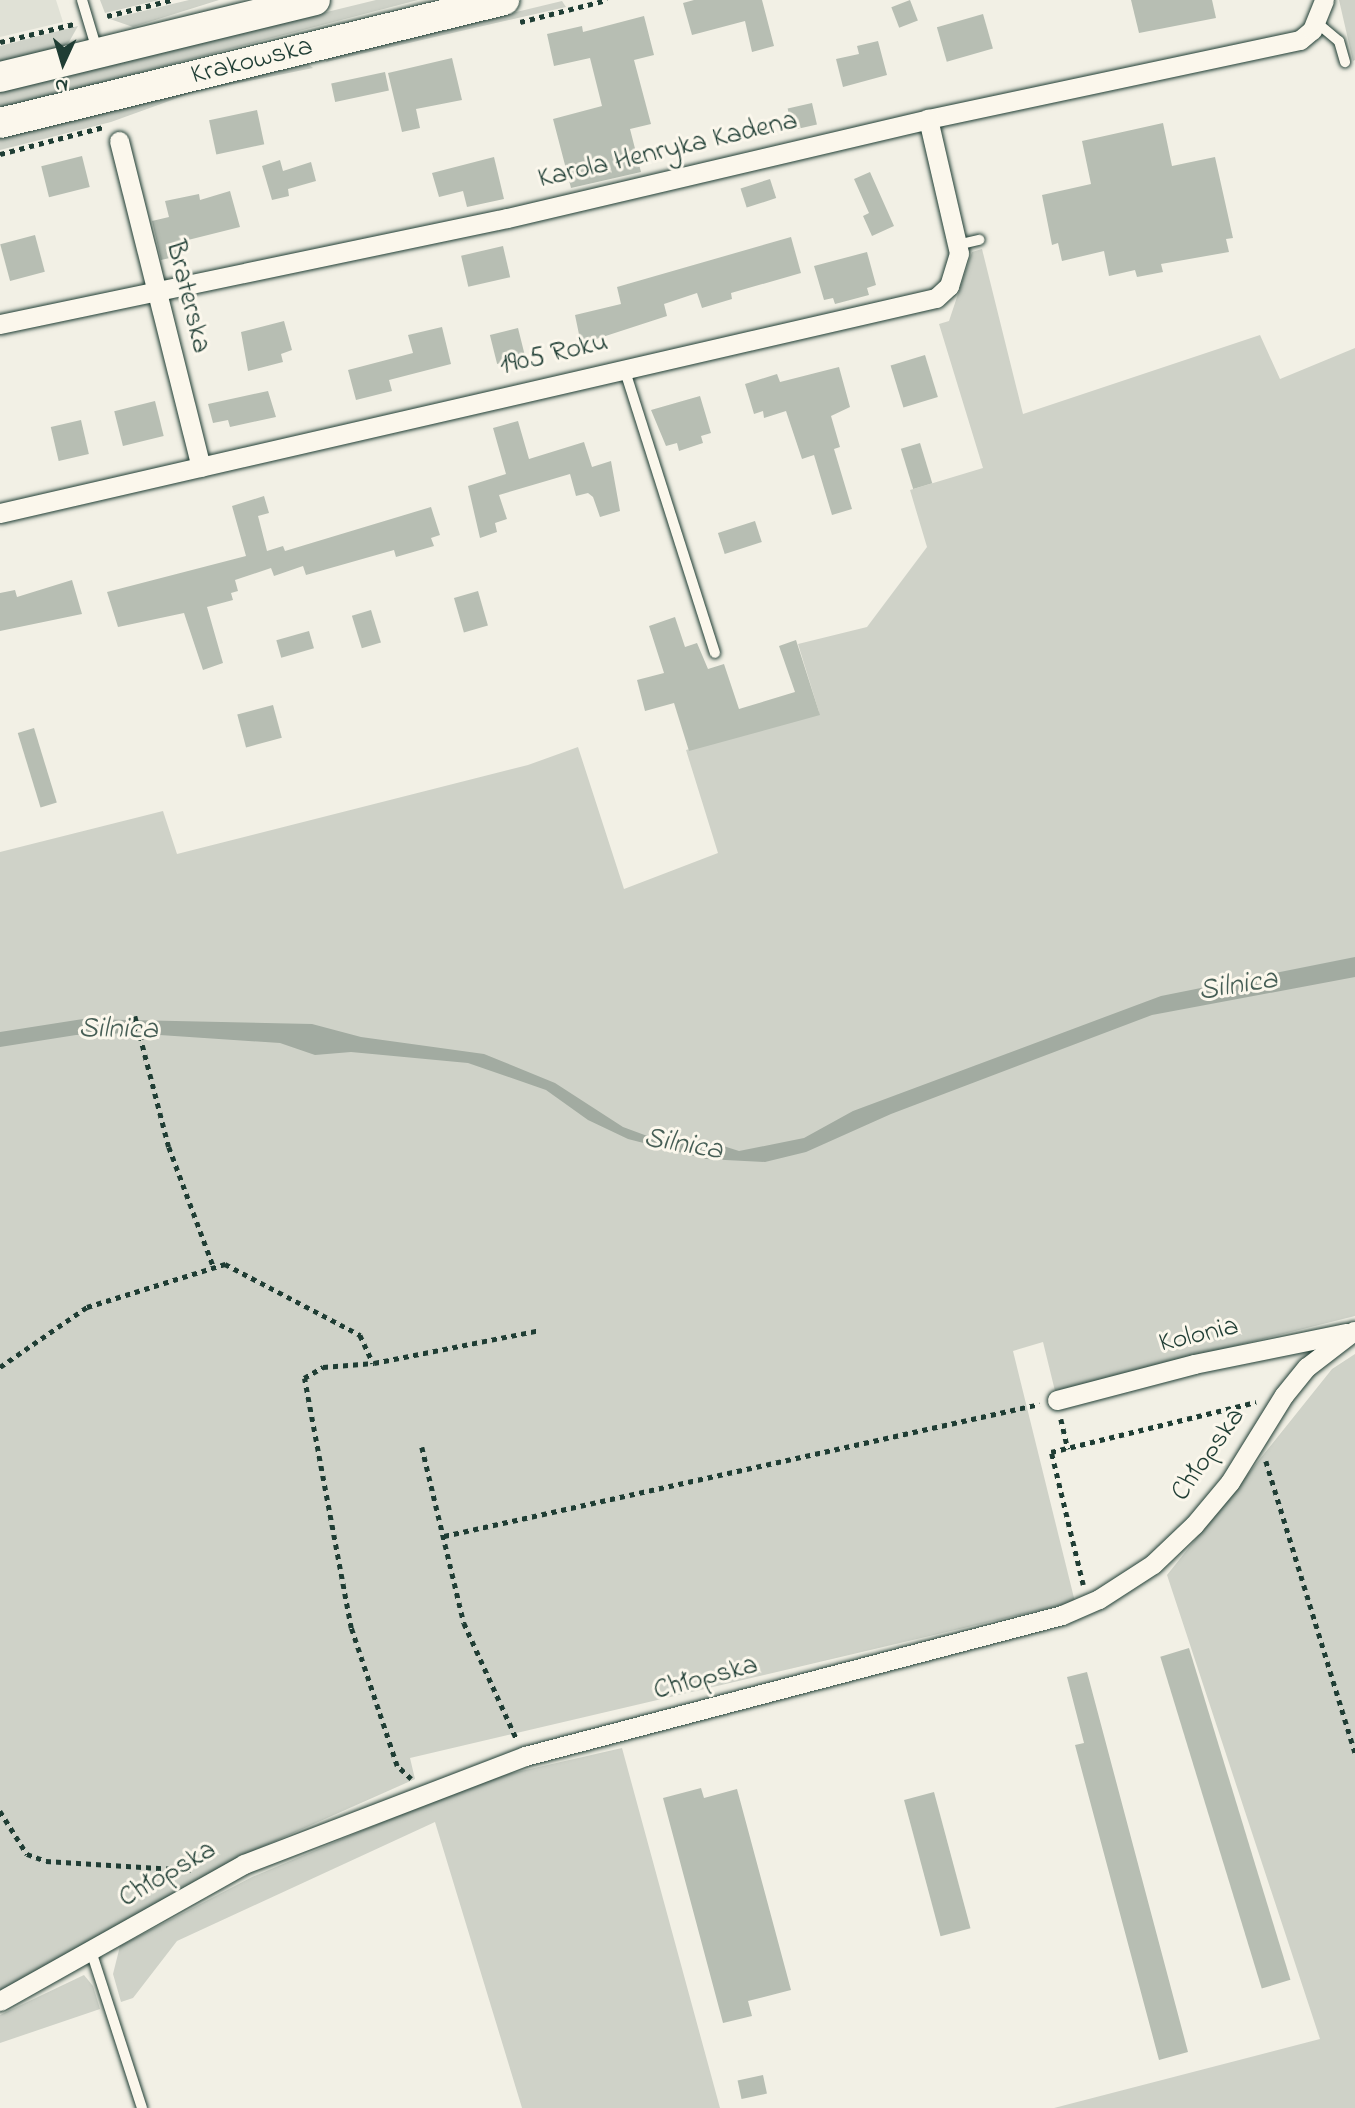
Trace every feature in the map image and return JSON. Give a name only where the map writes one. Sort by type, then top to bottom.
[{"type":"main road","name":"Krakowska","points":[[0,78],[314,0]]},
{"type":"main road","name":"Krakowska","points":[[0,123],[504,0]]},
{"type":"street","points":[[1316,22],[1324,0]]},
{"type":"street","name":"Karola Henryka Kadena","points":[[0,324],[156,289],[507,218],[928,119],[1300,40],[1316,22]]},
{"type":"street","name":"1905 Roku","points":[[0,513],[936,298],[955,272],[957,245],[928,119]]},
{"type":"street","name":"Braterska","points":[[120,141],[201,467]]},
{"type":"street","name":"Chłopska","points":[[0,2001],[226,1874],[525,1756],[1062,1615],[1088,1604],[1145,1570],[1194,1525],[1258,1437],[1284,1395],[1307,1367],[1355,1331]]},
{"type":"street","name":"Kolonia","points":[[1057,1400],[1194,1364],[1355,1331]]},
{"type":"lane","points":[[82,0],[99,54]]},
{"type":"lane","points":[[1316,22],[1339,41],[1345,62]]},
{"type":"lane","points":[[957,245],[979,240]]},
{"type":"lane","points":[[624,368],[715,653]]},
{"type":"lane","points":[[91,1951],[142,2108]]},
{"type":"path","points":[[107,16],[171,0]]},
{"type":"path","points":[[0,42],[78,23]]},
{"type":"path","points":[[135,1016],[145,1067],[169,1147],[214,1268]]},
{"type":"path","points":[[0,1367],[87,1307],[225,1264],[360,1335],[374,1363]]},
{"type":"path","points":[[426,1795],[397,1766],[351,1628],[304,1399],[304,1378],[323,1367],[374,1363],[540,1330]]},
{"type":"path","points":[[1088,1604],[1051,1452],[1284,1395]]},
{"type":"path","points":[[444,1536],[1057,1400],[1068,1449]]},
{"type":"path","points":[[1258,1437],[1355,1753]]},
{"type":"path","points":[[422,1447],[464,1623],[525,1756]]},
{"type":"path","points":[[0,1811],[27,1854],[46,1861],[226,1874]]},
{"type":"shaded area","points":[[0,0],[56,0],[63,22],[0,37]]},
{"type":"shaded area","points":[[100,0],[159,0],[105,13]]},
{"type":"shaded area","points":[[189,0],[219,0],[133,27],[110,19]]},
{"type":"shaded area","points":[[376,0],[418,0],[0,109],[0,92]]},
{"type":"shaded area","points":[[1339,0],[1355,0],[1353,61]]},
{"type":"shaded area","points":[[562,1],[566,7],[326,62],[328,57]]},
{"type":"shaded area","points":[[78,26],[69,42],[59,48],[0,62],[0,46]]},
{"type":"shaded area","points":[[306,62],[313,68],[194,92],[111,122],[0,150],[0,137]]},
{"type":"shaded area","points":[[982,249],[1023,414],[1260,335],[1280,379],[1355,348],[1355,1316],[1055,1391],[1043,1342],[1013,1351],[1075,1602],[410,1758],[415,1779],[253,1851],[0,1994],[0,852],[163,811],[177,854],[528,765],[578,747],[624,889],[718,853],[686,750],[819,712],[798,644],[867,627],[927,547],[910,490],[983,468],[939,324],[949,321],[972,252]]},
{"type":"shaded area","points":[[1355,1354],[1355,2108],[1054,2108],[1320,2039],[1167,1575],[1332,1369]]},
{"type":"shaded area","points":[[622,1748],[720,2108],[522,2108],[435,1822],[177,1941],[133,1998],[121,2002],[113,1974],[120,1946],[252,1877],[482,1780]]},
{"type":"shaded area","points":[[84,1975],[93,1986],[100,2009],[0,2043],[0,2015]]},
{"type":"water","name":"Silnica","points":[[1355,957],[1355,977],[1152,1015],[891,1114],[806,1152],[765,1162],[706,1159],[628,1139],[588,1120],[546,1090],[468,1063],[351,1052],[315,1055],[280,1043],[130,1033],[76,1035],[0,1047],[0,1032],[83,1019],[312,1024],[361,1037],[484,1054],[555,1083],[623,1127],[650,1137],[714,1143],[739,1151],[804,1138],[853,1111],[1161,996]]},
{"type":"building","points":[[694,0],[762,0],[774,46],[752,52],[745,21],[692,35],[683,3]]},
{"type":"building","points":[[910,0],[918,21],[899,28],[891,7]]},
{"type":"building","points":[[1131,0],[1212,0],[1216,18],[1139,33]]},
{"type":"building","points":[[983,14],[993,49],[947,62],[937,27]]},
{"type":"building","points":[[644,16],[654,55],[634,60],[651,124],[630,129],[641,172],[571,188],[553,119],[602,106],[590,58],[554,66],[547,34],[582,26],[583,32]]},
{"type":"building","points":[[878,41],[887,75],[843,87],[836,59],[859,54],[857,46]]},
{"type":"building","points":[[452,58],[462,100],[416,109],[420,128],[402,132],[388,73]]},
{"type":"building","points":[[385,72],[389,91],[335,102],[331,83]]},
{"type":"building","points":[[812,103],[817,124],[793,130],[788,109]]},
{"type":"building","points":[[257,110],[264,144],[216,154],[209,120]]},
{"type":"building","points":[[1163,123],[1172,166],[1215,157],[1233,238],[1226,239],[1229,252],[1161,264],[1163,272],[1137,277],[1135,270],[1109,276],[1104,251],[1062,261],[1058,243],[1052,245],[1042,195],[1091,184],[1082,141]]},
{"type":"building","points":[[82,156],[90,187],[49,197],[41,166]]},
{"type":"building","points":[[494,157],[504,199],[467,207],[463,191],[439,197],[432,173]]},
{"type":"building","points":[[280,160],[283,171],[311,162],[316,181],[288,189],[289,196],[272,200],[262,166]]},
{"type":"building","points":[[870,172],[894,226],[872,236],[863,216],[869,213],[854,179]]},
{"type":"building","points":[[770,179],[776,198],[747,208],[741,189]]},
{"type":"building","points":[[230,191],[240,227],[180,242],[183,255],[161,260],[152,221],[169,217],[165,201],[199,194],[200,200]]},
{"type":"building","points":[[35,235],[45,272],[10,281],[0,244]]},
{"type":"building","points":[[791,237],[801,273],[731,293],[732,299],[702,308],[697,293],[664,304],[667,316],[581,344],[575,315],[621,304],[617,287]]},
{"type":"building","points":[[503,246],[510,277],[468,287],[461,256]]},
{"type":"building","points":[[867,252],[876,285],[867,288],[869,295],[835,304],[833,298],[824,300],[814,266]]},
{"type":"building","points":[[284,321],[292,350],[281,354],[283,362],[248,371],[241,332]]},
{"type":"building","points":[[442,327],[451,364],[389,380],[392,391],[356,400],[348,370],[413,353],[408,335]]},
{"type":"building","points":[[518,328],[525,357],[497,364],[490,335]]},
{"type":"building","points":[[925,355],[938,397],[903,408],[891,366]]},
{"type":"building","points":[[839,367],[850,407],[831,416],[840,447],[834,449],[852,509],[832,515],[814,455],[802,459],[786,411],[764,418],[763,411],[754,414],[745,384],[777,374],[780,382]]},
{"type":"building","points":[[268,391],[276,417],[230,427],[228,420],[213,423],[208,404]]},
{"type":"building","points":[[700,396],[711,433],[701,436],[703,443],[679,451],[677,443],[666,446],[651,410]]},
{"type":"building","points":[[155,401],[164,436],[123,446],[114,411]]},
{"type":"building","points":[[81,420],[89,454],[59,461],[51,427]]},
{"type":"building","points":[[518,421],[529,459],[584,442],[592,467],[611,461],[620,511],[600,517],[593,497],[588,493],[576,496],[570,474],[499,495],[507,519],[495,523],[497,532],[480,538],[468,486],[506,474],[493,428]]},
{"type":"building","points":[[920,443],[932,483],[913,489],[901,449]]},
{"type":"building","points":[[264,496],[269,513],[258,516],[267,551],[283,546],[285,551],[431,507],[440,535],[431,538],[434,546],[396,557],[394,550],[306,575],[303,566],[274,576],[271,568],[235,580],[238,591],[231,593],[233,600],[207,607],[223,663],[203,670],[184,613],[118,627],[107,592],[246,556],[232,506]]},
{"type":"building","points":[[755,521],[762,542],[725,554],[718,533]]},
{"type":"building","points":[[72,580],[82,614],[0,631],[0,593],[15,590],[17,597]]},
{"type":"building","points":[[478,591],[488,626],[464,632],[454,598]]},
{"type":"building","points":[[371,610],[381,643],[362,648],[352,616]]},
{"type":"building","points":[[675,617],[685,647],[697,643],[708,669],[724,664],[739,709],[795,692],[779,646],[796,640],[820,715],[689,751],[674,703],[645,711],[637,680],[664,673],[649,626]]},
{"type":"building","points":[[309,631],[314,648],[281,658],[276,640]]},
{"type":"building","points":[[273,705],[282,738],[246,747],[237,715]]},
{"type":"building","points":[[34,728],[57,803],[41,808],[18,733]]},
{"type":"building","points":[[1189,1648],[1290,1980],[1262,1989],[1160,1657]]},
{"type":"building","points":[[1087,1672],[1188,2052],[1159,2060],[1075,1745],[1084,1743],[1067,1677]]},
{"type":"building","points":[[701,1788],[704,1798],[737,1789],[791,1990],[748,2001],[752,2016],[723,2023],[663,1798]]},
{"type":"building","points":[[934,1792],[970,1928],[941,1936],[904,1800]]},
{"type":"building","points":[[763,2075],[767,2094],[742,2099],[738,2080]]}]
